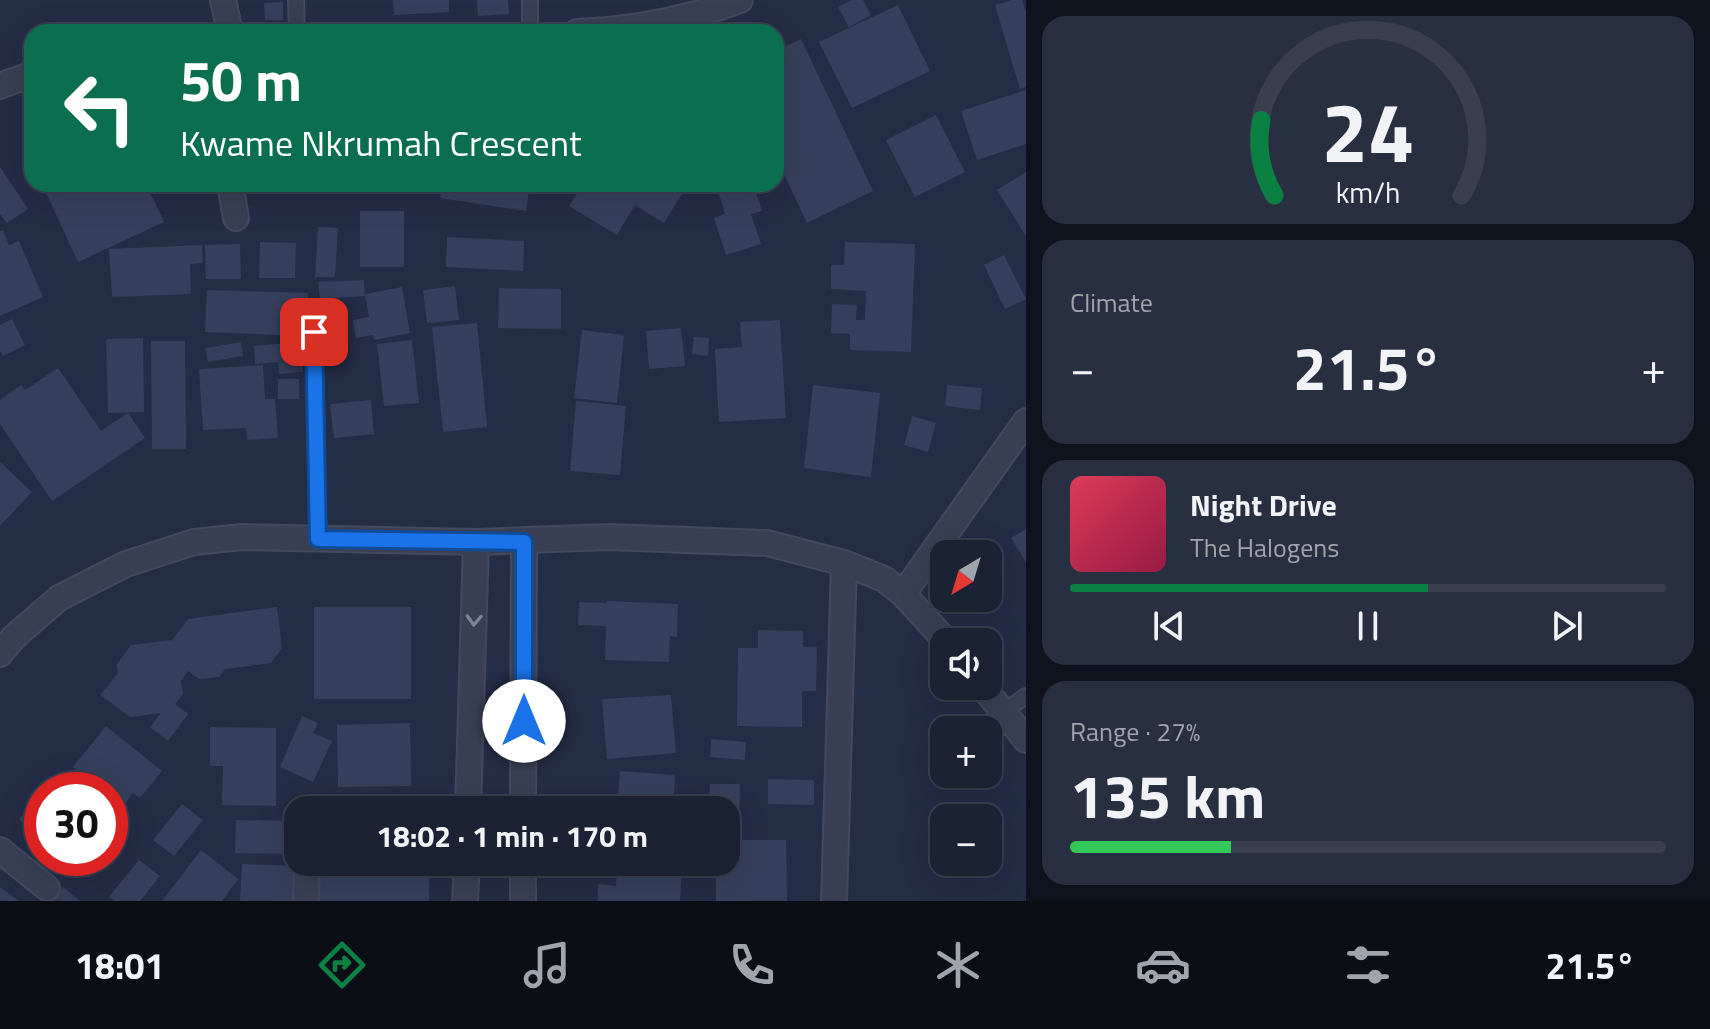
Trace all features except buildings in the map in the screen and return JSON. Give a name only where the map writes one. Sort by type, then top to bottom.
[{"type":"street","points":[[223,0],[228,24]]},
{"type":"street","points":[[644,24],[715,9],[740,0]]},
{"type":"street","points":[[0,86],[24,77]]},
{"type":"street","points":[[231,192],[236,218]]},
{"type":"street","points":[[903,594],[1026,421]]},
{"type":"street","points":[[0,654],[13,638],[59,598],[126,564],[194,542],[242,537],[476,542],[609,537],[767,543],[844,563],[884,579],[903,594],[934,628]]},
{"type":"street","points":[[468,796],[476,542]]},
{"type":"street","points":[[523,796],[524,542]]},
{"type":"street","points":[[834,901],[844,563]]},
{"type":"street","points":[[993,700],[1026,740]]},
{"type":"street","points":[[0,850],[47,888]]},
{"type":"street","points":[[306,901],[307,876]]},
{"type":"street","points":[[465,901],[466,876]]},
{"type":"street","points":[[523,876],[523,901]]},
{"type":"lane","points":[[296,0],[297,24]]},
{"type":"lane","points":[[530,0],[530,24]]},
{"type":"lane","points":[[314,332],[318,539]]},
{"type":"lane","points":[[1003,712],[1026,696]]},
{"type":"route","points":[[314,332],[318,539],[524,542],[524,721]]}]
